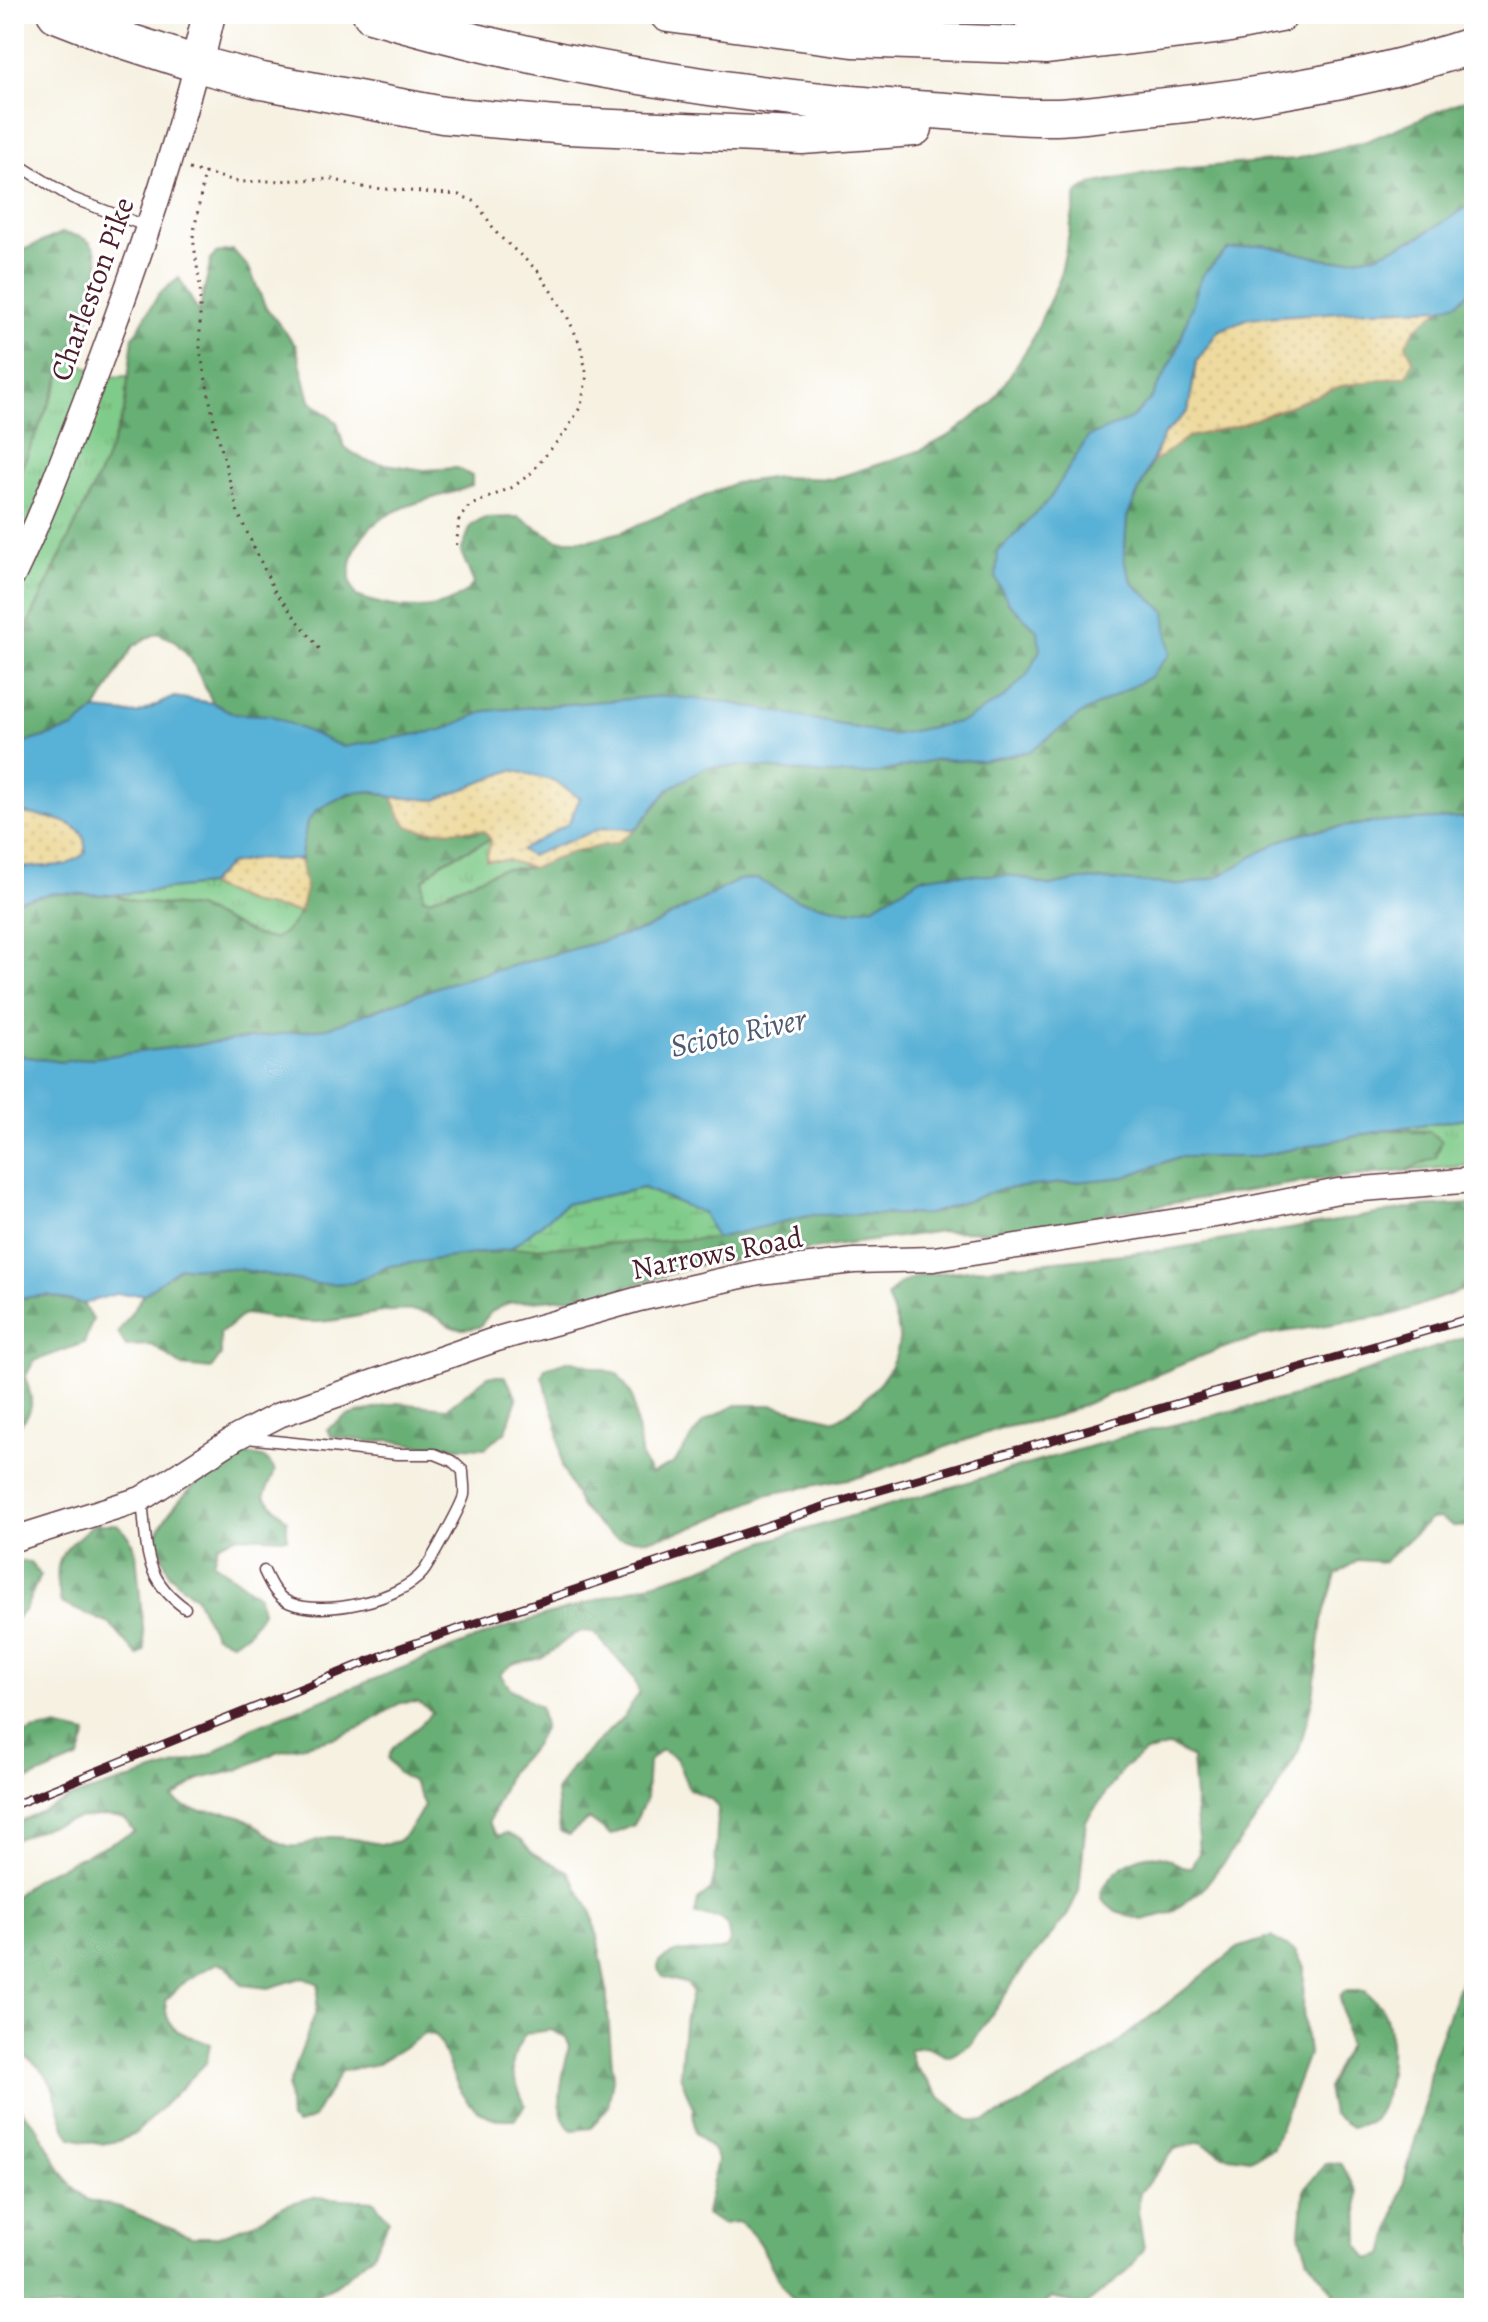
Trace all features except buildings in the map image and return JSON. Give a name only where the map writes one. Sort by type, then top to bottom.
[{"type":"highway","points":[[56,14],[123,40],[262,81],[443,115],[567,126],[802,136],[1216,101],[1332,81],[1474,45]]},
{"type":"highway","points":[[371,14],[461,40],[658,79],[860,106],[1051,117]]},
{"type":"highway","points":[[668,14],[853,39],[1047,46],[1224,25],[1280,14]]},
{"type":"highway","points":[[1030,14],[1224,25]]},
{"type":"main road","points":[[197,64],[209,14]]},
{"type":"street","name":"Charleston Pike","points":[[14,574],[58,473],[150,227],[197,64]]},
{"type":"street","name":"Narrows Road","points":[[14,1539],[141,1499],[237,1437],[279,1415],[497,1339],[639,1299],[759,1272],[854,1261],[934,1259],[1228,1213],[1338,1191],[1474,1180]]},
{"type":"lane","points":[[14,162],[72,198],[150,227]]},
{"type":"lane","points":[[237,1437],[397,1454],[435,1454],[452,1461],[463,1471],[464,1497],[423,1571],[384,1596],[329,1609],[304,1607],[288,1603],[273,1591],[264,1571]]},
{"type":"lane","points":[[141,1499],[150,1570],[168,1596],[185,1608]]},
{"type":"path","points":[[170,164],[240,182],[332,179],[361,187],[459,195],[476,202],[498,235],[538,271],[567,316],[580,344],[587,375],[581,406],[566,431],[530,474],[513,487],[469,506],[459,519],[456,551]]},
{"type":"path","points":[[205,172],[193,237],[200,287],[200,350],[213,416],[238,513],[274,590],[322,652]]},
{"type":"green space","points":[[1474,96],[1474,203],[1419,237],[1376,255],[1333,261],[1263,245],[1227,250],[1202,275],[1176,354],[1151,399],[1131,419],[1088,437],[1049,500],[998,552],[1008,602],[1038,631],[1040,650],[1027,676],[1005,697],[964,721],[892,735],[726,702],[664,696],[486,711],[442,730],[343,747],[270,716],[235,714],[219,707],[213,703],[191,659],[174,640],[157,633],[133,646],[96,710],[74,728],[14,746],[14,654],[104,464],[124,412],[133,337],[159,294],[179,278],[199,313],[211,260],[216,253],[233,250],[249,268],[265,306],[296,346],[310,401],[337,422],[344,447],[366,461],[424,470],[457,468],[472,476],[472,485],[412,504],[381,519],[358,543],[350,578],[356,596],[386,605],[418,608],[449,602],[474,583],[461,552],[471,526],[485,518],[519,517],[557,540],[589,540],[622,532],[735,483],[778,477],[833,479],[922,450],[952,434],[992,403],[1030,344],[1060,278],[1077,193],[1091,184],[1157,171],[1295,159],[1367,141]]},
{"type":"green space","points":[[62,233],[90,242],[98,259],[98,274],[67,361],[14,485],[14,254]]},
{"type":"green space","points":[[97,280],[80,363],[104,377],[129,376],[124,412],[104,464],[14,654],[14,485],[65,368]]},
{"type":"green space","points":[[1474,288],[1474,817],[1377,822],[1307,832],[1280,841],[1218,877],[1184,885],[1087,879],[1050,886],[1015,876],[921,878],[874,907],[849,911],[797,900],[757,879],[739,880],[646,929],[443,985],[327,1028],[61,1062],[14,1055],[14,901],[54,893],[113,895],[138,902],[197,908],[258,936],[274,939],[291,925],[300,909],[303,893],[301,842],[305,826],[318,809],[352,793],[372,792],[392,797],[402,819],[413,828],[484,831],[491,839],[444,861],[423,880],[423,898],[430,899],[501,869],[533,868],[575,851],[617,843],[636,829],[670,788],[707,767],[748,766],[824,774],[873,774],[938,759],[981,761],[1030,751],[1082,713],[1165,611],[1133,584],[1124,561],[1127,517],[1152,463],[1188,437],[1240,425],[1341,386],[1406,376],[1405,351],[1410,335],[1425,320]]},
{"type":"green space","points":[[491,839],[486,860],[507,860],[533,868],[501,869],[431,899],[423,898],[423,880],[444,861]]},
{"type":"green space","points":[[207,885],[253,904],[300,912],[290,930],[274,939],[258,936],[197,908],[138,902],[113,895]]},
{"type":"green space","points":[[1474,1117],[1474,1165],[1405,1171],[1436,1157],[1429,1131],[1386,1130]]},
{"type":"green space","points":[[1386,1130],[1429,1131],[1442,1141],[1436,1157],[1405,1171],[1315,1180],[1099,1215],[1041,1232],[942,1231],[698,1265],[602,1295],[508,1303],[491,1312],[479,1327],[467,1329],[452,1327],[431,1314],[409,1311],[318,1322],[244,1314],[220,1334],[221,1355],[211,1369],[182,1366],[152,1345],[126,1346],[118,1333],[144,1294],[180,1267],[239,1269],[317,1284],[352,1283],[389,1266],[413,1260],[510,1249],[716,1238],[812,1215],[929,1214],[1001,1189],[1125,1177],[1178,1157],[1254,1157]]},
{"type":"green space","points":[[643,1188],[704,1213],[716,1238],[510,1249],[566,1204]]},
{"type":"green space","points":[[1474,1204],[1474,1286],[1395,1314],[1265,1335],[1217,1350],[1049,1419],[1001,1428],[859,1477],[769,1494],[692,1528],[647,1540],[617,1538],[601,1528],[581,1507],[562,1467],[557,1423],[542,1376],[545,1368],[570,1360],[618,1374],[632,1396],[642,1459],[651,1474],[674,1463],[704,1421],[736,1405],[772,1405],[836,1420],[846,1414],[876,1387],[896,1353],[899,1331],[887,1297],[899,1284],[921,1275],[1171,1249],[1418,1207]]},
{"type":"green space","points":[[48,1295],[83,1304],[93,1319],[84,1343],[34,1361],[25,1377],[31,1406],[26,1418],[14,1430],[14,1299]]},
{"type":"green space","points":[[1474,1334],[1474,1526],[1455,1527],[1440,1518],[1431,1519],[1384,1562],[1358,1560],[1336,1575],[1322,1620],[1313,1697],[1299,1750],[1269,1803],[1202,1890],[1170,1913],[1142,1920],[1116,1912],[1103,1901],[1101,1892],[1106,1885],[1133,1860],[1160,1856],[1191,1867],[1199,1853],[1192,1758],[1170,1746],[1144,1753],[1124,1768],[1086,1821],[1079,1891],[1067,1916],[1025,1966],[971,2044],[949,2057],[926,2047],[909,2049],[914,2065],[941,2098],[969,2120],[985,2121],[1017,2106],[1099,2057],[1238,1948],[1271,1937],[1295,1951],[1304,1967],[1303,2011],[1308,2054],[1273,2148],[1250,2159],[1223,2155],[1200,2142],[1175,2149],[1140,2193],[1138,2212],[1144,2249],[1127,2272],[1084,2306],[1051,2297],[1039,2308],[795,2308],[795,2303],[751,2233],[738,2222],[721,2224],[706,2214],[717,2160],[714,2151],[695,2133],[693,2108],[680,2075],[684,2025],[692,1992],[688,1984],[663,1977],[658,1969],[659,1961],[670,1955],[687,1951],[716,1951],[726,1948],[730,1941],[727,1924],[720,1918],[695,1915],[698,1900],[711,1890],[715,1873],[718,1808],[712,1800],[689,1789],[676,1758],[661,1750],[648,1762],[646,1798],[634,1825],[611,1835],[589,1819],[568,1835],[560,1831],[556,1792],[571,1768],[625,1715],[639,1693],[634,1678],[595,1633],[587,1631],[572,1636],[547,1655],[516,1663],[500,1674],[510,1688],[540,1707],[544,1727],[534,1746],[510,1771],[489,1822],[498,1836],[506,1833],[522,1840],[532,1853],[568,1871],[593,1915],[606,1986],[613,2079],[608,2107],[591,2128],[572,2130],[565,2122],[560,2102],[569,2045],[566,2037],[551,2030],[526,2033],[515,2053],[514,2076],[525,2105],[516,2119],[494,2118],[472,2105],[458,2085],[439,2041],[434,2035],[425,2034],[377,2064],[341,2071],[313,2118],[297,2125],[290,2120],[288,2087],[316,2011],[319,1984],[304,1977],[269,1988],[242,1985],[226,1965],[217,1963],[184,1982],[165,2001],[169,2020],[177,2031],[210,2044],[206,2063],[136,2133],[119,2141],[100,2144],[71,2138],[45,2074],[14,2049],[14,1957],[18,1938],[14,1929],[14,1897],[36,1878],[134,1832],[124,1818],[96,1816],[40,1829],[14,1840],[14,1824],[70,1798],[212,1754],[251,1728],[498,1630],[702,1568],[766,1541],[1122,1437],[1291,1397]],"holes":[[[418,1702],[431,1711],[421,1724],[395,1745],[388,1759],[398,1773],[413,1782],[424,1805],[404,1836],[395,1842],[386,1844],[333,1837],[304,1845],[285,1845],[244,1817],[196,1810],[173,1799],[200,1779],[238,1770],[277,1752],[337,1737],[362,1727],[400,1703]]]},
{"type":"green space","points":[[488,1376],[505,1376],[517,1398],[506,1431],[485,1448],[416,1445],[389,1440],[372,1442],[331,1436],[327,1429],[347,1416],[397,1403],[447,1408]]},
{"type":"green space","points":[[240,1454],[265,1458],[275,1471],[264,1496],[287,1520],[287,1538],[235,1536],[218,1545],[213,1562],[259,1596],[262,1612],[247,1634],[232,1642],[215,1636],[196,1598],[170,1575],[155,1537],[170,1512],[191,1489]]},
{"type":"green space","points":[[94,1524],[117,1524],[129,1536],[136,1552],[145,1650],[138,1656],[110,1624],[61,1603],[57,1575],[61,1557]]},
{"type":"green space","points":[[14,1561],[30,1562],[40,1575],[25,1610],[14,1620]]},
{"type":"green space","points":[[55,1727],[87,1734],[79,1758],[14,1786],[14,1740],[32,1731]]},
{"type":"green space","points":[[1474,1945],[1474,2308],[1345,2308],[1308,2259],[1300,2234],[1304,2190],[1325,2164],[1341,2163],[1358,2193],[1359,2245],[1368,2259],[1384,2255],[1425,2104],[1432,2060]]},
{"type":"green space","points":[[1344,1991],[1365,1991],[1380,2007],[1386,2019],[1390,2048],[1388,2082],[1380,2109],[1369,2122],[1351,2127],[1332,2114],[1327,2088],[1348,2045],[1340,1997]]},
{"type":"green space","points":[[14,2102],[37,2127],[67,2181],[88,2200],[120,2207],[191,2237],[216,2237],[249,2225],[288,2204],[315,2197],[374,2201],[389,2220],[373,2254],[339,2283],[293,2308],[14,2308]]},
{"type":"sand","points":[[1441,308],[1416,328],[1406,344],[1413,360],[1407,376],[1341,386],[1240,425],[1188,437],[1152,463],[1164,434],[1188,411],[1197,361],[1218,331],[1249,318]]},
{"type":"sand","points":[[512,770],[555,781],[580,798],[569,823],[522,850],[530,856],[602,828],[636,829],[617,843],[575,851],[533,868],[507,860],[486,860],[491,840],[484,831],[422,830],[407,825],[392,797],[436,800]]},
{"type":"sand","points":[[14,811],[51,818],[77,828],[83,836],[86,853],[66,865],[14,868]]},
{"type":"sand","points":[[255,859],[300,860],[306,889],[300,912],[253,904],[207,885],[229,864]]},
{"type":"water","points":[[1474,203],[1474,288],[1457,303],[1441,308],[1249,318],[1218,331],[1197,361],[1188,411],[1164,434],[1127,517],[1124,561],[1133,584],[1165,611],[1170,654],[1150,677],[1082,713],[1030,751],[981,761],[938,759],[873,774],[824,774],[748,766],[707,767],[670,788],[636,829],[602,828],[530,856],[521,850],[569,823],[580,798],[555,781],[512,770],[436,800],[392,797],[374,791],[349,793],[318,809],[307,822],[300,860],[255,859],[229,864],[207,885],[113,895],[54,893],[14,901],[14,868],[66,865],[86,853],[83,836],[77,828],[51,818],[14,811],[14,746],[74,728],[96,710],[137,714],[174,697],[213,703],[235,714],[270,715],[343,747],[442,730],[486,711],[664,696],[726,702],[892,735],[964,721],[1005,697],[1027,675],[1040,650],[1038,631],[1008,602],[996,579],[998,552],[1049,500],[1088,437],[1131,419],[1151,399],[1176,354],[1202,275],[1227,250],[1263,245],[1333,261],[1376,255],[1419,237]]},
{"type":"water","name":"Scioto River","points":[[1474,817],[1474,1117],[1386,1130],[1254,1157],[1178,1157],[1125,1177],[1001,1189],[929,1214],[812,1215],[716,1238],[703,1213],[643,1188],[566,1204],[510,1249],[389,1266],[352,1283],[317,1284],[239,1269],[180,1267],[144,1294],[115,1294],[83,1304],[48,1295],[14,1299],[14,1055],[61,1062],[327,1028],[443,985],[646,929],[739,880],[757,879],[797,900],[849,911],[874,906],[921,878],[947,874],[1015,876],[1050,886],[1087,879],[1184,885],[1218,877],[1280,841],[1307,832],[1377,822]]},
{"type":"railway","points":[[14,1805],[401,1648],[829,1505],[1474,1317]]}]
